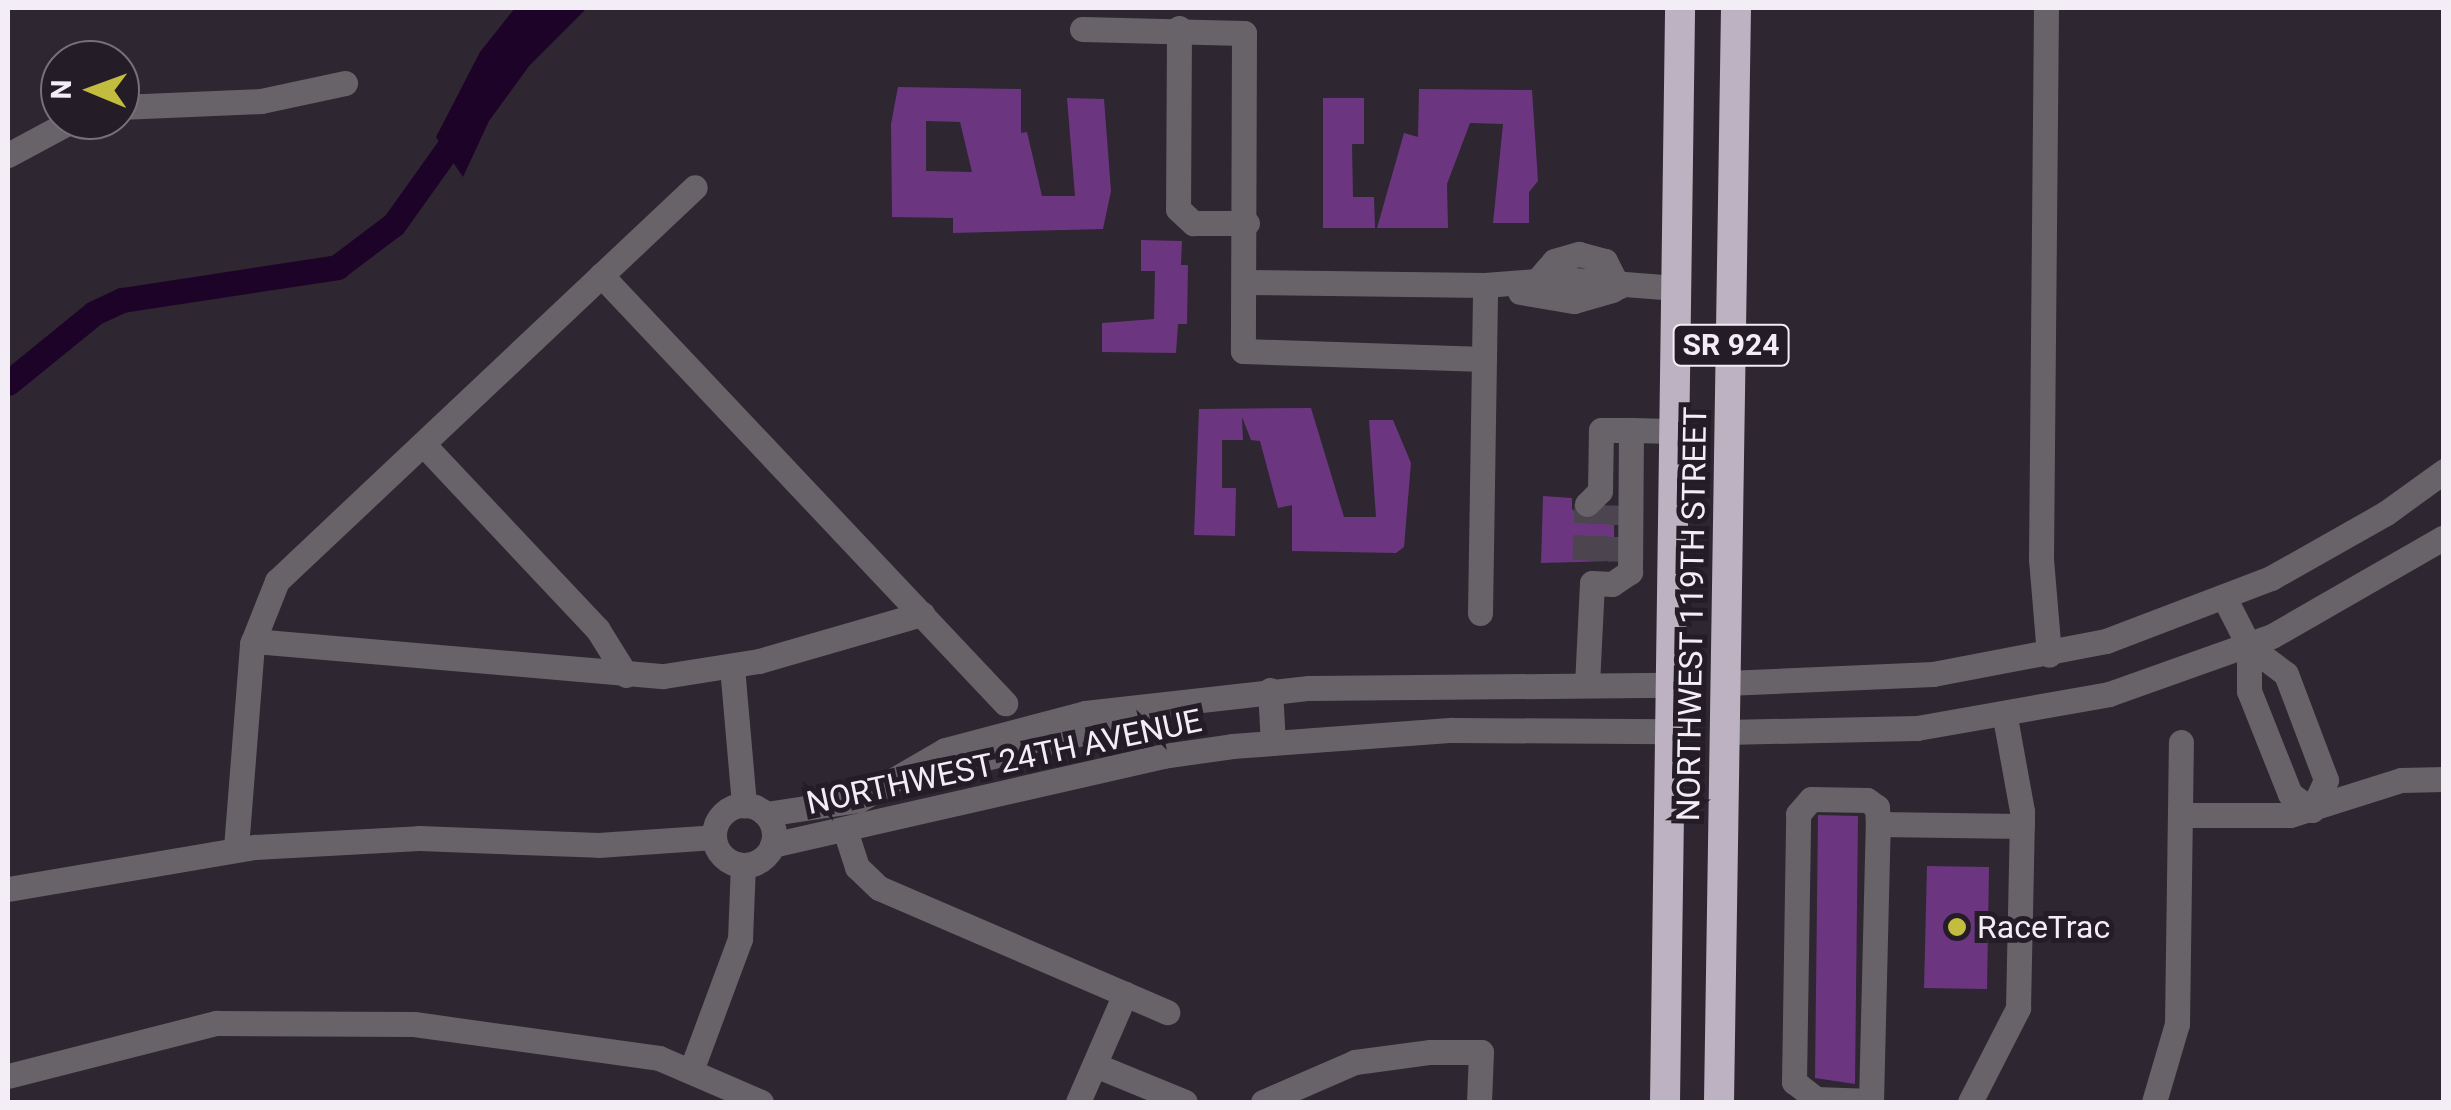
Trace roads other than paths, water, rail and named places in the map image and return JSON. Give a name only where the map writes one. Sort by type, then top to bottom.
[{"type":"highway","name":"NORTHWEST 119TH STREET","points":[[1665,1102],[1680,8]]},
{"type":"highway","name":"NORTHWEST 119TH STREET","points":[[1719,1102],[1736,8]]},
{"type":"highway","points":[[1670,685],[1726,683]]},
{"type":"highway","points":[[1670,732],[1725,732]]},
{"type":"street","points":[[2046,8],[2041,559],[2049,655]]},
{"type":"street","points":[[1082,28],[1180,28],[1244,34],[1243,351],[1484,359]]},
{"type":"street","points":[[1180,28],[1178,209],[1193,223],[1246,224]]},
{"type":"street","points":[[140,107],[262,101],[345,83]]},
{"type":"street","points":[[8,155],[40,138]]},
{"type":"street","points":[[236,848],[253,641],[278,581],[694,187]]},
{"type":"street","points":[[1246,282],[1536,282],[1554,261],[1580,254],[1605,262],[1618,287]]},
{"type":"street","points":[[602,275],[1005,703]]},
{"type":"street","points":[[1485,284],[1574,300],[1618,287],[1676,288]]},
{"type":"street","points":[[1480,613],[1485,284]]},
{"type":"street","points":[[1598,500],[1601,430],[1674,431]]},
{"type":"street","points":[[1587,685],[1631,430]]},
{"type":"street","points":[[423,444],[598,630],[626,675]]},
{"type":"street","points":[[1726,683],[1915,676],[2049,655],[2225,599],[2336,543],[2444,471]]},
{"type":"street","points":[[1725,732],[1895,730],[2005,718],[2130,689],[2250,646],[2371,584],[2444,537]]},
{"type":"street","points":[[1604,569],[1672,572]]},
{"type":"street","points":[[2225,599],[2250,646],[2286,674],[2326,780],[2312,810]]},
{"type":"street","points":[[253,641],[626,675],[732,667],[922,614]]},
{"type":"street","points":[[2250,646],[2250,691],[2290,794],[2312,810]]},
{"type":"street","points":[[732,667],[755,810],[772,846],[760,860],[743,865],[727,860],[714,837],[719,818],[755,810]]},
{"type":"street","name":"NORTHWEST 24TH AVENUE","points":[[755,810],[843,805],[904,778],[957,746],[1086,713],[1108,715],[1270,690],[1670,685]]},
{"type":"street","points":[[1270,690],[1273,743]]},
{"type":"street","name":"NORTHWEST 24TH AVENUE","points":[[904,778],[1094,730],[1108,715]]},
{"type":"street","points":[[1970,1102],[2018,1008],[2022,826],[2019,770],[2005,718]]},
{"type":"street","name":"NORTHWEST 24TH AVENUE","points":[[772,846],[1163,756],[1273,743],[1510,728],[1670,732]]},
{"type":"street","points":[[2160,1101],[2176,1036],[2181,742]]},
{"type":"street","points":[[2280,770],[2304,767],[2316,754]]},
{"type":"street","points":[[960,766],[968,802]]},
{"type":"street","points":[[2180,815],[2312,810],[2400,780],[2444,778]]},
{"type":"street","points":[[1810,799],[1867,800],[1877,808],[1872,1102],[1816,1099],[1794,1082],[1798,814],[1810,799]]},
{"type":"street","points":[[1878,824],[2022,826]]},
{"type":"street","points":[[845,830],[857,868],[879,888],[1167,1012]]},
{"type":"street","points":[[8,889],[236,848],[407,838],[575,846],[714,837]]},
{"type":"street","points":[[692,1068],[740,939],[743,865]]},
{"type":"street","points":[[1078,1102],[1125,994]]},
{"type":"street","points":[[8,1076],[198,1026],[252,1022],[457,1028],[692,1068],[761,1102]]},
{"type":"street","points":[[1263,1102],[1354,1062],[1430,1052],[1481,1052],[1480,1102]]},
{"type":"street","points":[[1095,1065],[1184,1102]]},
{"type":"waterway","points":[[8,383],[94,313],[122,300],[337,267],[394,224],[464,126]]},
{"type":"tunnel","points":[[1585,560],[1587,504]]},
{"type":"tunnel","points":[[1608,561],[1609,505]]},
{"type":"place","name":"RaceTrac","points":[[1957,927]]}]
